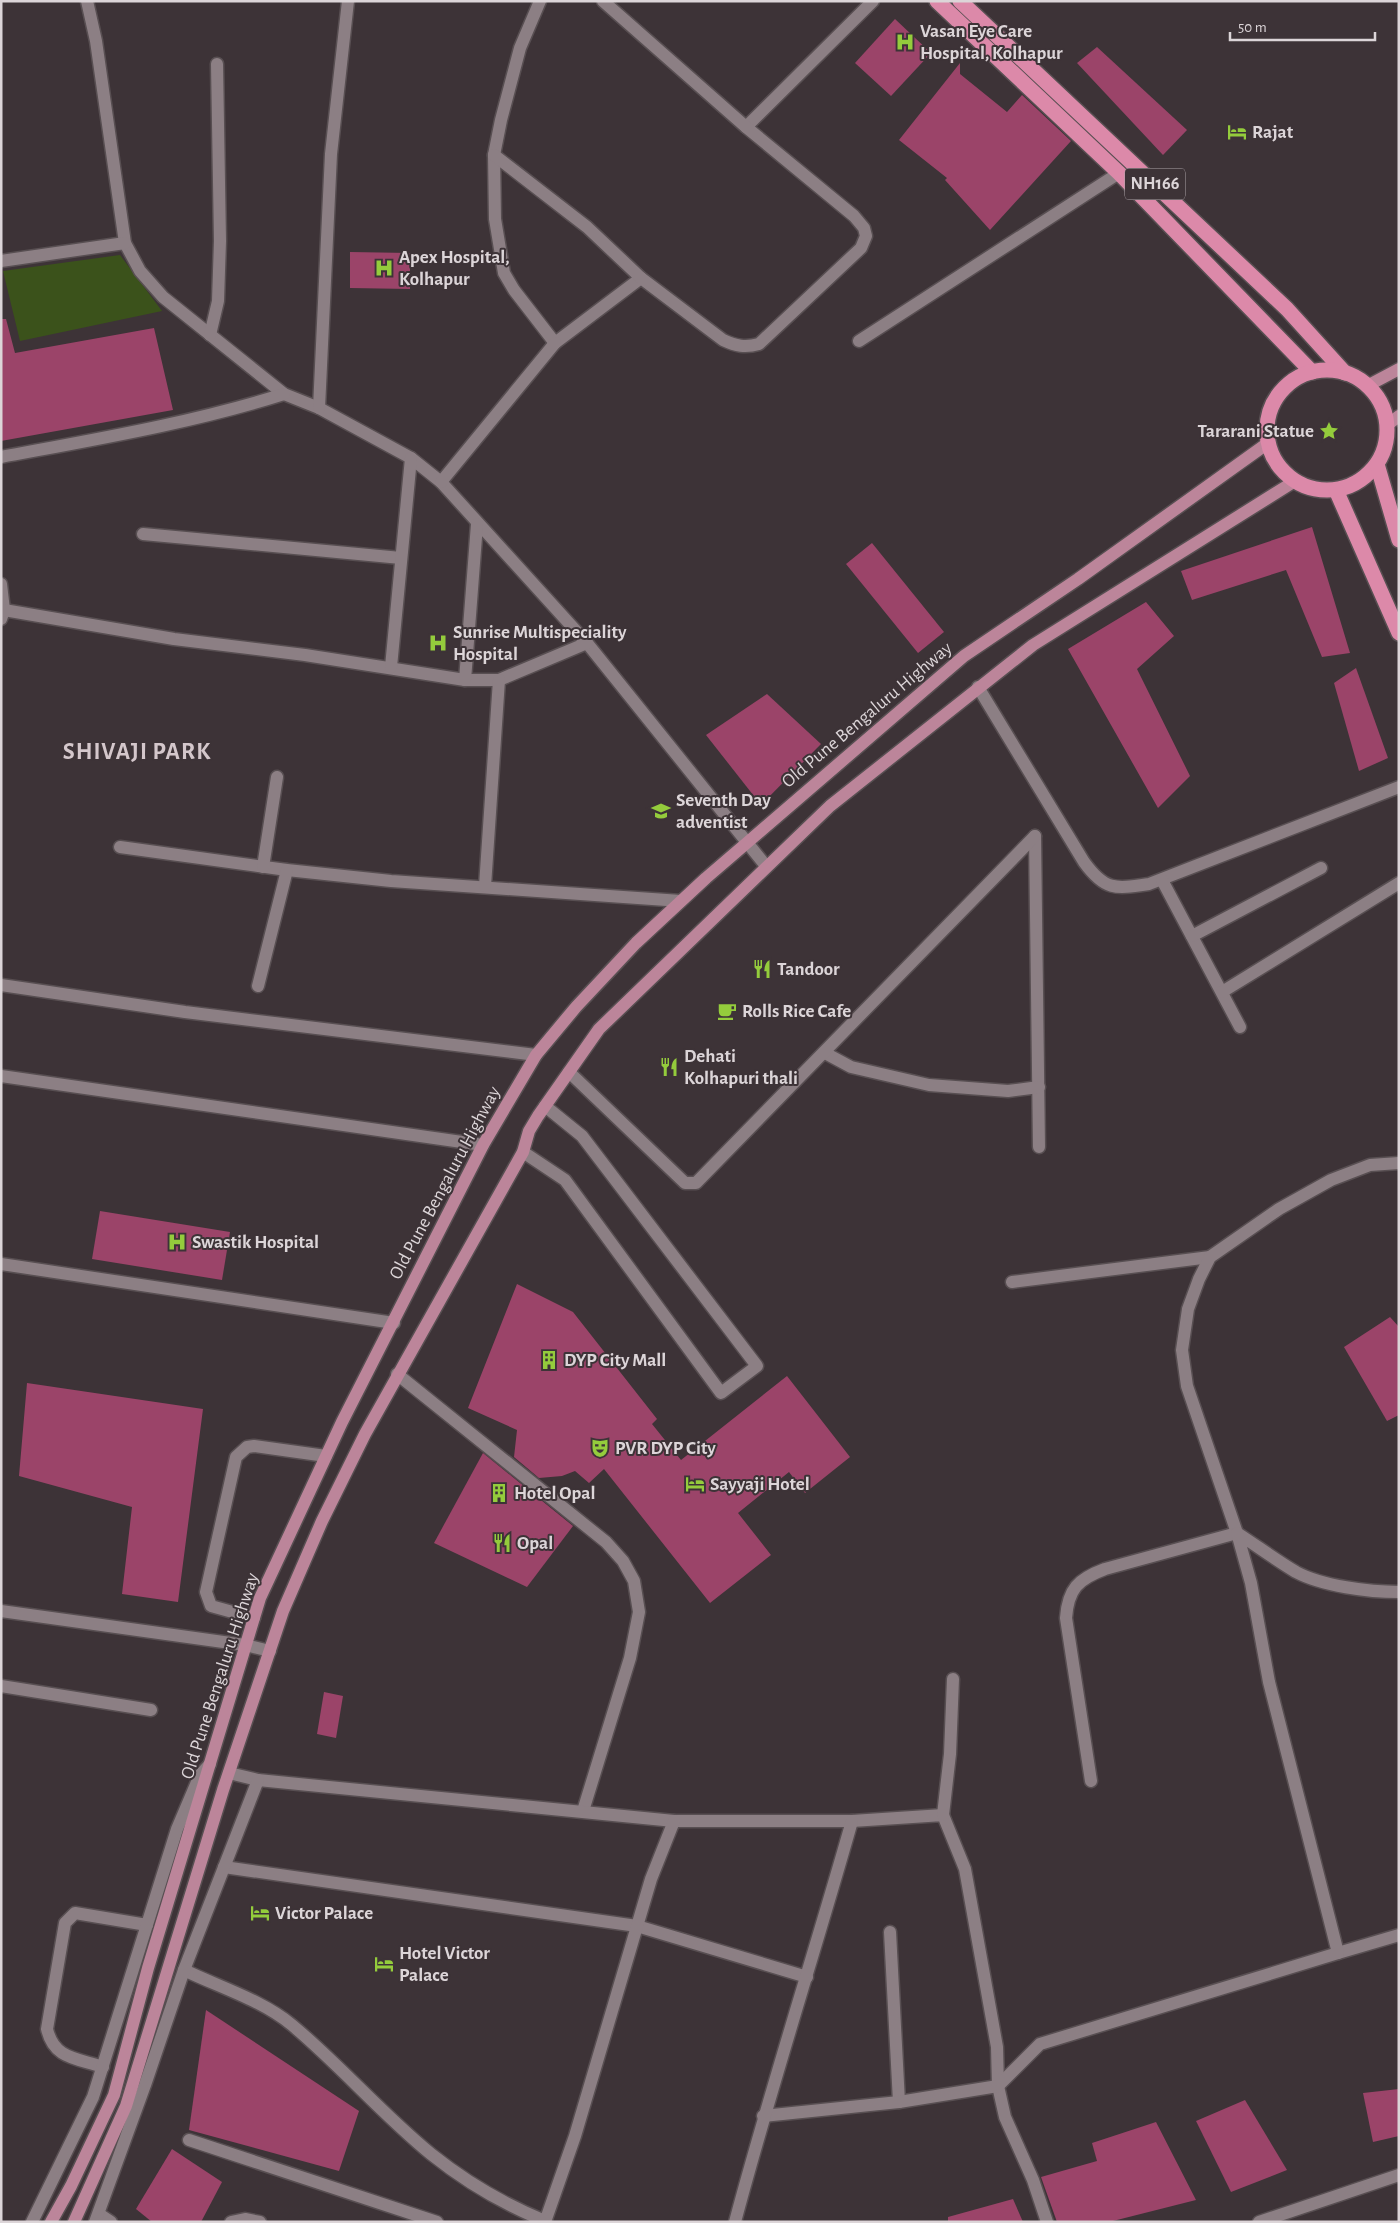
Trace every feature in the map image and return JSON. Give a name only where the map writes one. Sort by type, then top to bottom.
[{"type":"highway","name":"NH166","points":[[937,1],[1119,173],[1312,372]]},
{"type":"highway","name":"NH166","points":[[960,1],[1287,309],[1345,373]]},
{"type":"highway","name":"NH166","points":[[1334,370],[1345,373],[1367,386],[1377,398],[1383,411],[1386,426],[1385,446],[1377,464],[1366,476],[1352,485],[1336,490],[1308,487],[1294,481],[1282,471],[1268,443],[1268,417],[1278,395],[1290,382],[1312,372],[1334,370]]},
{"type":"highway","points":[[1377,464],[1399,540]]},
{"type":"highway","points":[[1336,490],[1399,633]]},
{"type":"main road","points":[[1367,386],[1399,369]]},
{"type":"main road","points":[[1386,426],[1399,416]]},
{"type":"main road","name":"Old Pune Bengaluru Highway","points":[[51,2222],[71,2186],[114,2095],[148,1968],[212,1762],[260,1598],[326,1456],[483,1145],[536,1055],[576,1007],[636,943],[681,901],[964,656],[1078,579],[1268,443]]},
{"type":"main road","name":"Old Pune Bengaluru Highway","points":[[74,2222],[126,2106],[223,1790],[283,1611],[322,1521],[397,1374],[523,1152],[529,1131],[545,1106],[599,1029],[830,806],[978,687],[1056,630],[1294,481]]},
{"type":"street","points":[[87,1],[96,41],[125,242],[140,271],[163,297],[284,394],[319,408],[411,458],[441,482],[477,524],[587,643],[766,866]]},
{"type":"street","points":[[319,408],[331,154],[348,1]]},
{"type":"street","points":[[540,1],[520,48],[494,155],[495,219],[504,273],[514,290],[555,343]]},
{"type":"street","points":[[494,155],[587,227],[641,278],[723,340],[735,346],[748,347],[759,344],[861,248],[866,236],[864,228],[854,216],[746,127],[603,1]]},
{"type":"street","points":[[746,127],[873,1]]},
{"type":"street","points":[[210,335],[218,301],[217,64]]},
{"type":"street","points":[[859,341],[1119,173]]},
{"type":"street","points":[[1,261],[125,242]]},
{"type":"street","points":[[441,482],[555,343],[641,278]]},
{"type":"street","points":[[1,457],[150,430],[242,407],[284,394]]},
{"type":"street","points":[[391,668],[411,458]]},
{"type":"street","points":[[465,680],[477,524]]},
{"type":"street","points":[[143,534],[401,558]]},
{"type":"street","points":[[1,584],[3,615],[391,668],[465,680],[499,680],[587,643]]},
{"type":"street","points":[[485,886],[499,680]]},
{"type":"street","points":[[978,687],[1096,878],[1110,886],[1126,887],[1162,880],[1399,787]]},
{"type":"street","points":[[263,867],[277,778]]},
{"type":"street","points":[[569,1072],[685,1183],[696,1183],[1035,836],[1039,1147]]},
{"type":"street","points":[[120,847],[263,867],[391,881],[681,901]]},
{"type":"street","points":[[1192,936],[1321,868]]},
{"type":"street","points":[[258,986],[287,870]]},
{"type":"street","points":[[1162,880],[1240,1027]]},
{"type":"street","points":[[1222,992],[1399,883]]},
{"type":"street","points":[[1,985],[185,1012],[536,1055]]},
{"type":"street","points":[[825,1053],[851,1067],[929,1085],[1008,1091],[1039,1086]]},
{"type":"street","points":[[1,1076],[483,1145]]},
{"type":"street","points":[[523,1152],[565,1180],[722,1393],[757,1366],[582,1136],[545,1106]]},
{"type":"street","points":[[1012,1282],[1210,1257],[1279,1209],[1331,1180],[1370,1165],[1399,1163]]},
{"type":"street","points":[[1210,1257],[1199,1279],[1188,1309],[1182,1350],[1186,1386],[1237,1533],[1251,1583],[1269,1682],[1338,1953]]},
{"type":"street","points":[[1,1264],[394,1323]]},
{"type":"street","points":[[397,1374],[606,1542],[623,1561],[634,1581],[640,1612],[630,1658],[583,1811]]},
{"type":"street","points":[[254,1618],[218,1609],[208,1600],[206,1592],[236,1457],[247,1447],[254,1446],[326,1456]]},
{"type":"street","points":[[1091,1781],[1066,1618],[1067,1602],[1074,1588],[1088,1576],[1105,1569],[1237,1533],[1298,1572],[1339,1586],[1378,1592],[1399,1592]]},
{"type":"street","points":[[1,1611],[245,1645],[270,1651]]},
{"type":"street","points":[[953,1679],[950,1754],[944,1815],[966,1868],[997,2047],[998,2086],[1006,2117],[1033,2180],[1047,2222]]},
{"type":"street","points":[[1,1686],[151,1710]]},
{"type":"street","points":[[32,2222],[93,2097],[177,1829],[200,1775],[212,1762]]},
{"type":"street","points":[[229,1773],[258,1780],[674,1821],[852,1821],[944,1815]]},
{"type":"street","points":[[111,2222],[97,2218],[184,1970],[258,1780]]},
{"type":"street","points":[[184,1970],[258,2004],[290,2024],[430,2153],[463,2178],[512,2208],[545,2222],[574,2136],[651,1879],[674,1821]]},
{"type":"street","points":[[735,2222],[763,2116],[807,1977],[852,1821]]},
{"type":"street","points":[[224,1867],[636,1926],[807,1977]]},
{"type":"street","points":[[102,2067],[58,2052],[50,2041],[47,2028],[65,1923],[75,1913],[147,1925]]},
{"type":"street","points":[[890,1932],[899,2102]]},
{"type":"street","points":[[763,2116],[899,2102],[998,2086],[1040,2044],[1399,1935]]},
{"type":"street","points":[[189,2140],[437,2222]]},
{"type":"street","points":[[1259,2222],[1399,2176]]},
{"type":"street","points":[[231,2222],[245,2219],[260,2222]]},
{"type":"green space","points":[[120,255],[162,311],[20,341],[3,271]]},
{"type":"building","points":[[895,19],[931,53],[891,96],[855,63]]},
{"type":"building","points":[[1097,47],[1187,130],[1163,155],[1077,63]]},
{"type":"building","points":[[960,63],[960,74],[1007,112],[1022,95],[1071,141],[990,230],[945,180],[947,178],[899,140]]},
{"type":"building","points":[[350,252],[410,253],[410,289],[350,288]]},
{"type":"building","points":[[1,319],[6,319],[15,353],[154,328],[173,410],[1,441]]},
{"type":"building","points":[[1312,527],[1350,653],[1322,657],[1286,570],[1192,600],[1181,571]]},
{"type":"building","points":[[872,543],[944,632],[918,653],[846,564]]},
{"type":"building","points":[[1146,602],[1174,636],[1137,669],[1190,776],[1158,808],[1068,649]]},
{"type":"building","points":[[1356,668],[1388,758],[1359,771],[1334,683]]},
{"type":"building","points":[[767,694],[821,744],[761,805],[706,735]]},
{"type":"building","points":[[100,1211],[230,1232],[222,1280],[92,1259]]},
{"type":"building","points":[[517,1284],[573,1312],[657,1419],[652,1424],[681,1460],[787,1376],[850,1457],[805,1493],[789,1472],[738,1513],[771,1555],[710,1603],[604,1469],[589,1483],[575,1471],[562,1476],[539,1478],[514,1457],[517,1430],[468,1408]]},
{"type":"building","points":[[1390,1317],[1399,1327],[1399,1415],[1387,1421],[1344,1347]]},
{"type":"building","points":[[27,1383],[203,1409],[178,1602],[122,1594],[132,1507],[19,1476]]},
{"type":"building","name":"Hotel Opal","points":[[483,1453],[573,1526],[527,1587],[434,1543]]},
{"type":"building","points":[[324,1692],[343,1696],[336,1738],[317,1734]]},
{"type":"building","points":[[206,2010],[359,2111],[339,2171],[189,2130]]},
{"type":"building","points":[[1399,2089],[1399,2136],[1373,2142],[1363,2093]]},
{"type":"building","points":[[1245,2100],[1287,2170],[1231,2192],[1196,2121]]},
{"type":"building","points":[[1156,2122],[1196,2200],[1109,2222],[1057,2222],[1041,2177],[1097,2161],[1092,2143]]},
{"type":"building","points":[[172,2149],[222,2182],[201,2222],[152,2222],[136,2209]]},
{"type":"building","points":[[1013,2199],[1023,2222],[948,2222],[948,2217]]},
{"type":"place","name":"Vasan Eye Care Hospital, Kolhapur","points":[[905,42]]},
{"type":"place","name":"Rajat","points":[[1237,132]]},
{"type":"place","name":"Apex Hospital, Kolhapur","points":[[384,268]]},
{"type":"place","name":"Tararani Statue","points":[[1329,431]]},
{"type":"place","name":"Sunrise Multispeciality Hospital","points":[[438,643]]},
{"type":"place","name":"Seventh Day adventist","points":[[661,811]]},
{"type":"place","name":"Tandoor","points":[[762,969]]},
{"type":"place","name":"Rolls Rice Cafe","points":[[727,1011]]},
{"type":"place","name":"Dehati Kolhapuri thali","points":[[669,1067]]},
{"type":"place","name":"Swastik Hospital","points":[[177,1242]]},
{"type":"place","name":"DYP City Mall","points":[[549,1360]]},
{"type":"place","name":"PVR DYP City","points":[[600,1448]]},
{"type":"place","name":"Sayyaji Hotel","points":[[695,1484]]},
{"type":"place","name":"Hotel Opal","points":[[499,1493]]},
{"type":"place","name":"Opal","points":[[502,1543]]},
{"type":"place","name":"Victor Palace","points":[[260,1913]]},
{"type":"place","name":"Hotel Victor Palace","points":[[384,1964]]},
{"type":"district","name":"SHIVAJI PARK","points":[[137,752]]}]
